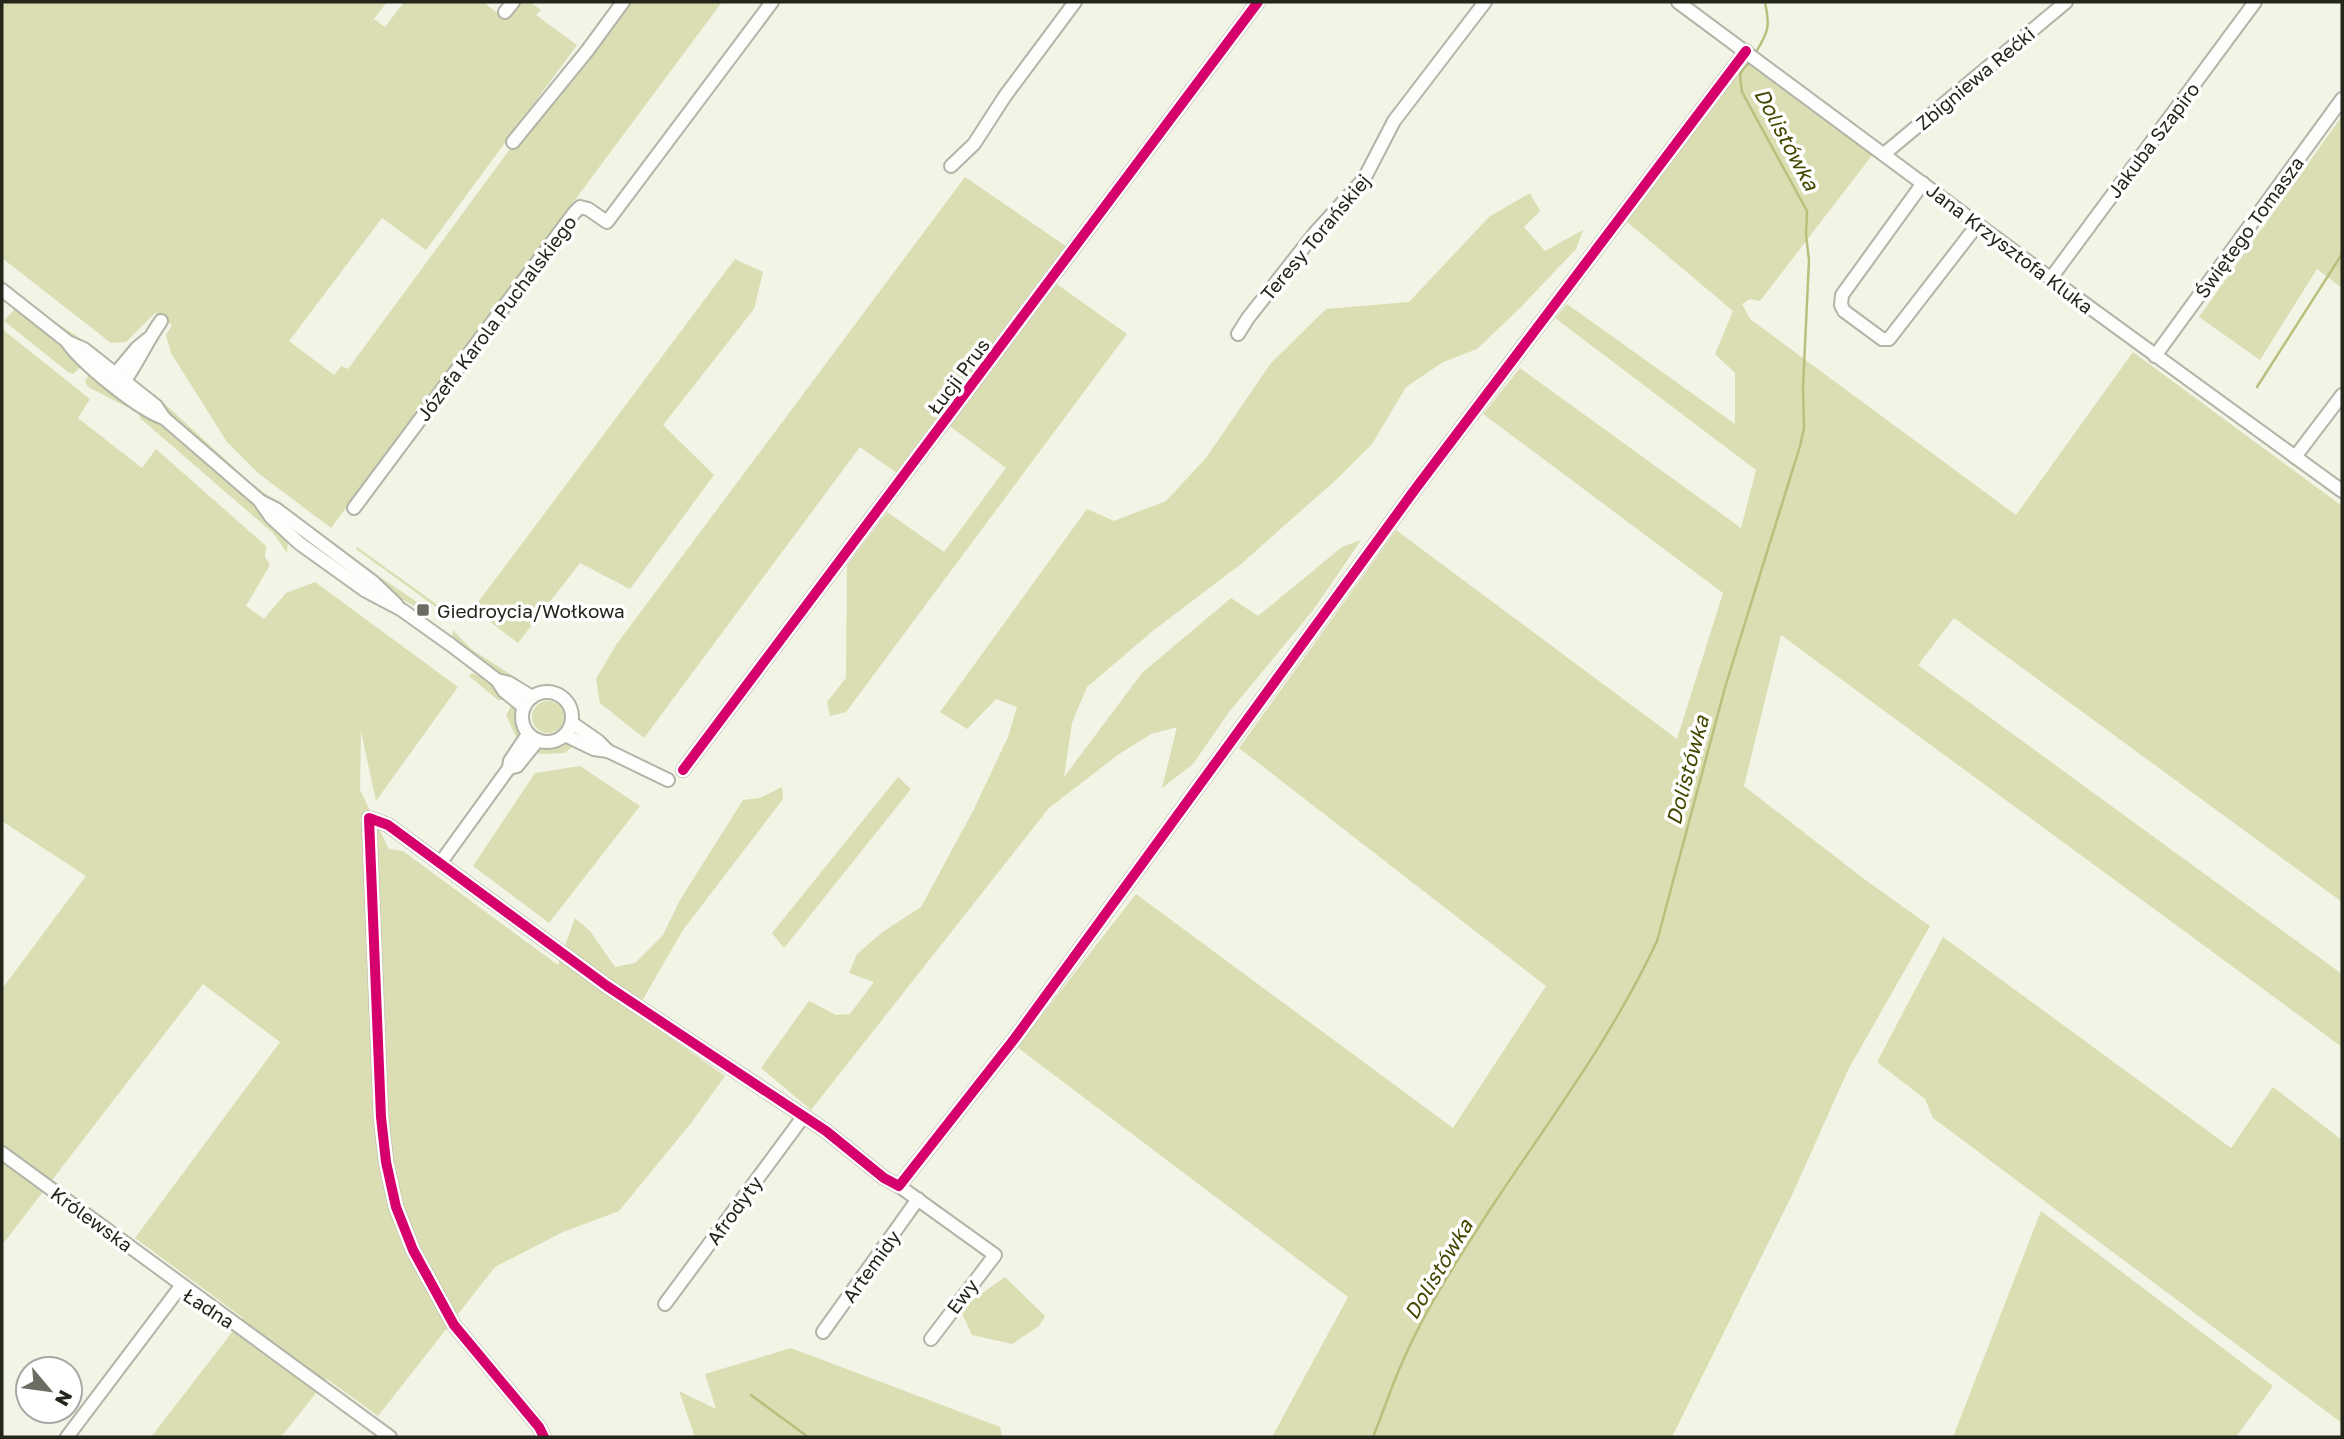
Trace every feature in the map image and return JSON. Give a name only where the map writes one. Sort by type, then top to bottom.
[{"type":"street","points":[[513,142],[623,2]]},
{"type":"street","name":"Józefa Karola Puchalskiego","points":[[354,508],[573,213],[580,206],[607,222],[772,2]]},
{"type":"street","points":[[951,166],[974,145],[1005,96],[1075,2]]},
{"type":"street","name":"Łucji Prus","points":[[683,770],[1258,2]]},
{"type":"street","name":"Teresy Torańskiej","points":[[1238,334],[1315,233],[1364,179],[1394,121],[1485,2]]},
{"type":"street","name":"Jana Krzysztofa Kluka","points":[[1678,2],[2155,356],[2342,491]]},
{"type":"street","name":"Zbigniewa Rećki","points":[[1884,154],[2066,2]]},
{"type":"street","name":"Jakuba Szapiro","points":[[2051,278],[2255,2]]},
{"type":"street","points":[[899,1186],[1014,1038],[1416,488],[1746,51]]},
{"type":"street","name":"Świętego Tomasza","points":[[2155,356],[2342,99]]},
{"type":"street","points":[[1923,183],[1842,295],[1840,305],[1844,311],[1882,339],[1889,339],[1978,224]]},
{"type":"street","points":[[2,290],[68,342],[78,356],[117,381],[143,409],[164,418],[258,500],[276,509],[307,541],[379,587],[402,610],[497,680],[509,683],[528,702]]},
{"type":"street","points":[[117,381],[144,353],[149,339],[162,321]]},
{"type":"street","points":[[2295,457],[2342,395]]},
{"type":"street","points":[[544,692],[561,696],[571,708],[569,729],[552,742],[533,737],[522,721],[528,702],[544,692]]},
{"type":"street","points":[[569,729],[594,749],[608,751],[668,780]]},
{"type":"street","points":[[442,862],[509,768],[517,766],[533,737]]},
{"type":"street","points":[[544,1437],[539,1427],[454,1325],[413,1250],[396,1207],[386,1162],[381,1116],[369,818],[388,825],[442,862],[607,986],[826,1131],[884,1178],[918,1199]]},
{"type":"street","name":"Afrodyty","points":[[665,1304],[803,1117]]},
{"type":"street","name":"Królewska","points":[[2,1153],[181,1286]]},
{"type":"street","name":"Ewy","points":[[918,1199],[995,1255],[931,1339]]},
{"type":"street","name":"Artemidy","points":[[823,1332],[918,1199]]},
{"type":"street","name":"Ładna","points":[[67,1437],[181,1286],[390,1437]]},
{"type":"green space","points":[[2,2],[387,2],[374,19],[385,27],[404,2],[483,2],[504,18],[517,2],[530,2],[541,10],[536,15],[577,45],[426,250],[382,218],[289,341],[334,375],[341,366],[348,369],[524,130],[628,2],[722,2],[331,528],[258,473],[227,442],[171,353],[166,335],[172,325],[155,313],[126,342],[111,343],[2,258]]},
{"type":"green space","points":[[1743,58],[1873,154],[1760,301],[1750,299],[1742,304],[1750,319],[2016,515],[2133,352],[2342,506],[2342,902],[1954,618],[1918,665],[2342,974],[2342,1047],[1781,635],[1744,786],[1864,879],[1930,926],[1848,1070],[1793,1193],[1672,1437],[1272,1437],[1348,1297],[1017,1047],[1136,894],[1453,1128],[1546,986],[1239,748],[1396,530],[1677,739],[1723,593],[1483,414],[1520,368],[1741,528],[1756,470],[1555,318],[1567,304],[1735,424],[1735,373],[1715,354],[1733,311],[1626,221]]},
{"type":"green space","points":[[2342,116],[2342,288],[2317,269],[2260,360],[2199,317]]},
{"type":"green space","points":[[965,177],[1073,251],[1051,280],[1127,334],[846,712],[830,716],[827,702],[846,678],[847,565],[887,512],[944,552],[1006,468],[939,418],[897,473],[860,447],[644,738],[600,703],[596,679],[616,645]]},
{"type":"green space","points":[[1530,193],[1540,211],[1524,227],[1545,251],[1583,230],[1576,249],[1477,349],[1443,362],[1406,387],[1372,444],[1336,480],[1241,564],[1154,630],[1087,687],[1072,723],[1064,777],[1142,673],[1231,598],[1258,616],[1342,547],[1361,540],[1314,609],[1229,712],[1193,764],[1162,788],[1177,727],[1151,734],[1119,754],[1049,808],[811,1110],[761,1068],[809,1001],[836,1015],[850,1014],[874,982],[849,973],[857,954],[884,931],[921,907],[973,811],[1008,737],[1017,707],[996,699],[967,729],[940,712],[1087,509],[1114,521],[1166,501],[1206,458],[1271,363],[1326,309],[1409,302],[1489,217]]},
{"type":"green space","points":[[735,259],[763,272],[754,309],[663,425],[714,475],[630,589],[580,563],[518,643],[473,609]]},
{"type":"green space","points":[[2,280],[51,319],[96,349],[94,352],[60,330],[2,284]]},
{"type":"green space","points":[[16,308],[83,365],[73,374],[68,372],[4,321]]},
{"type":"green space","points":[[2,329],[90,399],[78,418],[142,468],[156,449],[266,546],[265,557],[270,565],[246,606],[264,619],[286,593],[315,582],[458,687],[376,801],[361,731],[360,790],[389,849],[403,851],[558,965],[575,918],[590,931],[615,967],[635,963],[663,935],[680,900],[743,800],[760,798],[782,787],[783,799],[683,930],[635,1013],[725,1076],[691,1123],[619,1211],[563,1232],[495,1267],[378,1416],[327,1379],[281,1437],[151,1437],[243,1318],[135,1238],[280,1042],[203,984],[2,1245],[2,989],[86,876],[2,821]]},
{"type":"green space","points":[[91,372],[133,405],[127,407],[88,387],[85,381]]},
{"type":"green space","points":[[154,394],[251,483],[342,550],[339,551],[248,483],[152,397]]},
{"type":"green space","points":[[141,411],[181,439],[255,505],[288,541],[287,553],[273,533],[141,419]]},
{"type":"green space","points":[[357,547],[450,614],[451,618],[356,549]]},
{"type":"green space","points":[[380,577],[417,602],[414,606],[377,581]]},
{"type":"green space","points":[[453,630],[471,649],[518,679],[516,683],[486,665],[452,637]]},
{"type":"green space","points":[[472,673],[486,680],[505,697],[503,700],[498,700],[469,676]]},
{"type":"green space","points":[[548,701],[559,706],[564,717],[559,728],[548,733],[537,728],[532,717],[537,706]]},
{"type":"green space","points":[[513,703],[520,721],[517,739],[506,715]]},
{"type":"green space","points":[[575,744],[565,753],[533,752],[542,747]]},
{"type":"green space","points":[[580,766],[640,806],[549,923],[473,866],[535,773]]},
{"type":"green space","points":[[898,777],[911,789],[784,948],[772,933]]},
{"type":"green space","points":[[1943,937],[2231,1148],[2273,1087],[2342,1140],[2342,1423],[1933,1118],[1925,1099],[1877,1062]]},
{"type":"green space","points":[[2041,1211],[2273,1386],[2236,1437],[1953,1437]]},
{"type":"green space","points":[[1005,1277],[1045,1316],[1039,1326],[1012,1344],[972,1335],[960,1309]]},
{"type":"green space","points":[[791,1348],[1000,1427],[1002,1437],[695,1437],[679,1391],[716,1409],[705,1374]]},
{"type":"waterway","name":"Dolistówka","points":[[1756,52],[1767,28],[1765,2]]},
{"type":"waterway","name":"Dolistówka","points":[[1373,1437],[1398,1372],[1431,1305],[1489,1211],[1599,1046],[1657,941],[1726,684],[1800,446],[1804,428],[1803,387],[1809,260],[1807,211],[1742,92],[1741,74],[1748,64]]},
{"type":"waterway","points":[[2257,387],[2342,254]]},
{"type":"waterway","points":[[751,1395],[808,1437]]},
{"type":"cycle path","points":[[683,770],[1258,2]]},
{"type":"cycle path","points":[[544,1437],[539,1427],[454,1325],[413,1250],[396,1207],[386,1162],[381,1117],[369,818],[388,825],[607,986],[826,1131],[884,1178],[899,1186],[1015,1038],[1416,488],[1746,51]]},
{"type":"place","name":"Giedroycia/Wołkowa","points":[[423,610]]}]
